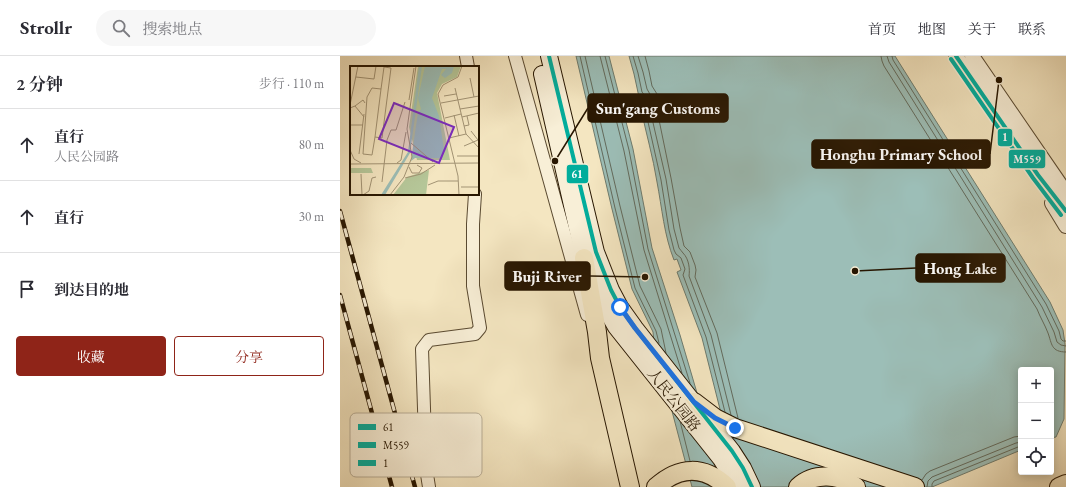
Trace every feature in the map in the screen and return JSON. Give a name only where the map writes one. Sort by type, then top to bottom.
[{"type":"main road","points":[[538,56],[584,258],[600,358],[630,487]]},
{"type":"main road","points":[[549,56],[596,252],[611,290],[614,310]]},
{"type":"main road","points":[[584,258],[597,294],[614,310]]},
{"type":"main road","name":"人民公园路","points":[[614,310],[635,328],[694,402],[732,451],[743,468],[752,487]]},
{"type":"main road","name":"人民公园路","points":[[614,310],[616,327],[721,459],[737,487]]},
{"type":"main road","points":[[694,402],[715,418],[735,428],[914,487]]},
{"type":"main road","points":[[660,484],[671,476],[694,471],[712,476],[720,480],[727,487]]},
{"type":"main road","points":[[798,487],[813,478],[826,476],[839,478],[850,482],[856,487]]},
{"type":"main road","points":[[1059,487],[1066,484]]},
{"type":"street","points":[[466,56],[468,66]]},
{"type":"street","points":[[515,56],[577,281],[600,358]]},
{"type":"street","points":[[956,56],[1038,174],[1066,211]]},
{"type":"street","points":[[972,56],[1065,190]]},
{"type":"street","points":[[1038,174],[1052,203],[1066,226]]},
{"type":"street","points":[[424,413],[422,349],[429,340],[475,334],[480,328],[472,286],[475,195]]},
{"type":"street","points":[[427,477],[429,487]]},
{"type":"water","points":[[576,56],[609,56],[633,149],[652,248],[680,335],[719,468],[723,487],[692,487],[654,343],[653,332],[632,289]]},
{"type":"water","points":[[629,56],[895,56],[1050,302],[1063,330],[1065,344],[1064,419],[1056,437],[1054,437],[1054,367],[1018,367],[1018,451],[932,487],[738,487],[702,338],[677,272],[681,270],[677,259],[674,260],[668,241],[654,163],[641,109],[644,108],[642,97],[639,97]]},
{"type":"railway","points":[[340,211],[395,413]]},
{"type":"railway","points":[[340,295],[372,413]]},
{"type":"railway","points":[[389,477],[392,487]]},
{"type":"railway","points":[[412,477],[415,487]]},
{"type":"transit line","name":"61","points":[[549,56],[596,252],[611,290],[620,307],[635,328],[732,451],[743,468],[752,487]]},
{"type":"transit line","name":"M559","points":[[956,56],[1038,175],[1066,211]]},
{"type":"transit line","name":"1","points":[[951,59],[1033,178],[1061,215]]},
{"type":"place","name":"Honghu Primary School","points":[[999,80]]},
{"type":"place","name":"Sun'gang Customs","points":[[555,161]]},
{"type":"place","name":"Hong Lake","points":[[855,271]]},
{"type":"place","name":"Buji River","points":[[645,277]]},
{"type":"route","points":[[620,307],[694,402],[715,418],[735,428]]}]
